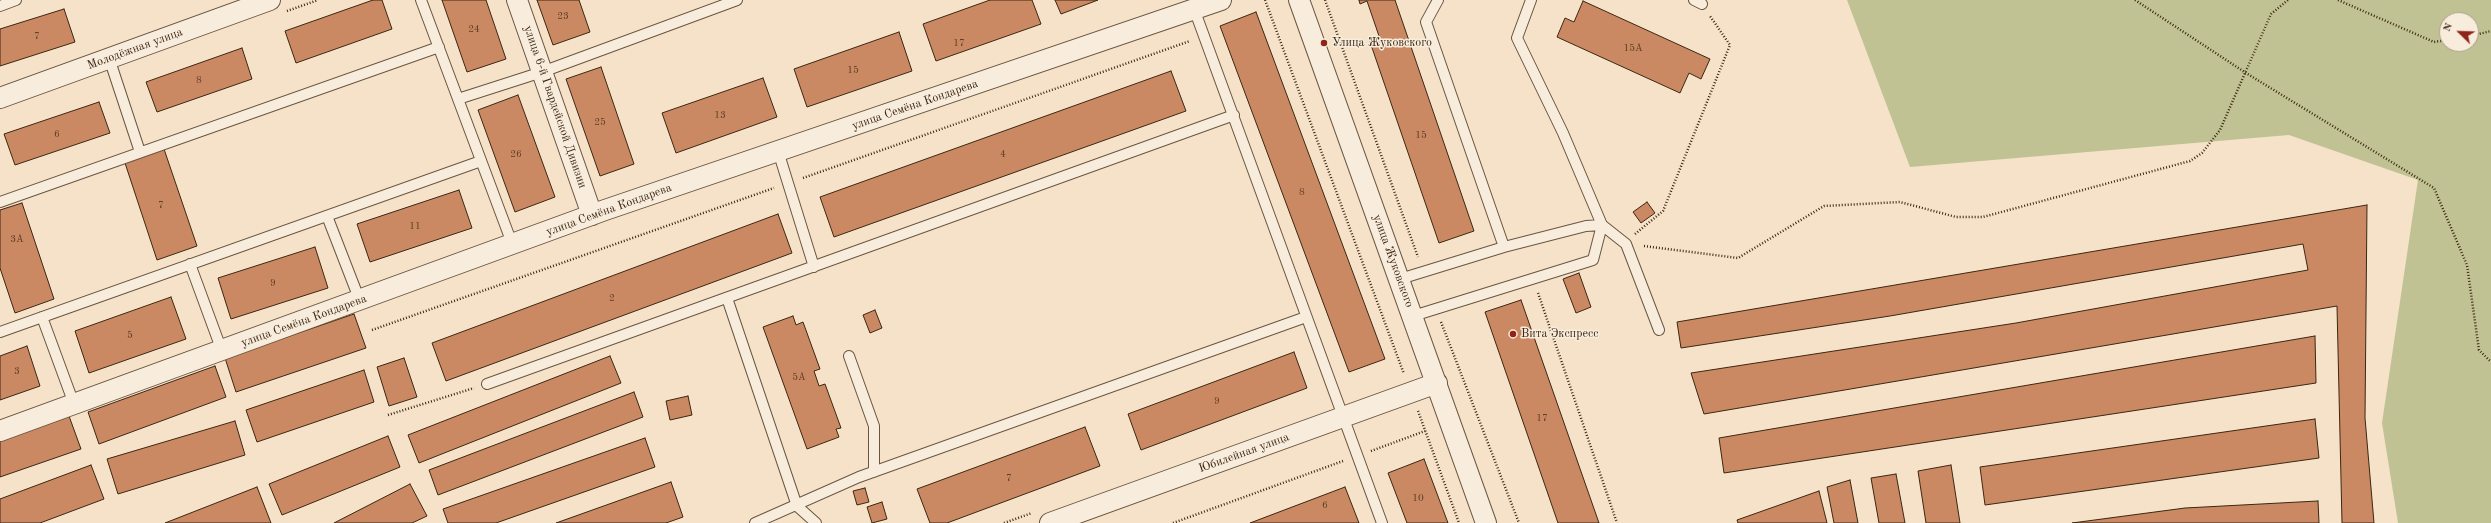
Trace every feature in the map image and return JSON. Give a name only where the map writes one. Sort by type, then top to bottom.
[{"type":"street","name":"Молодёжная улица","points":[[0,98],[270,0]]},
{"type":"street","name":"улица 6-й Гвардейской Дивизии","points":[[518,0],[592,215]]},
{"type":"street","name":"улица Семёна Кондарева","points":[[0,431],[513,246],[592,215],[1193,5],[1221,0]]},
{"type":"street","name":"улица Жуковского","points":[[1299,0],[1486,523]]},
{"type":"street","name":"Юбилейная улица","points":[[1050,523],[1437,383]]},
{"type":"lane","points":[[0,6],[16,0]]},
{"type":"lane","points":[[421,0],[513,246]]},
{"type":"lane","points":[[458,99],[542,72],[737,0]]},
{"type":"lane","points":[[1438,0],[1426,22],[1504,247]]},
{"type":"lane","points":[[1531,0],[1516,38],[1563,133],[1602,225],[1626,244],[1659,330]]},
{"type":"lane","points":[[1193,5],[1306,317],[1345,416],[1382,523]]},
{"type":"lane","points":[[0,202],[439,47]]},
{"type":"lane","points":[[109,58],[140,152]]},
{"type":"lane","points":[[487,384],[1234,116]]},
{"type":"lane","points":[[778,151],[814,267]]},
{"type":"lane","points":[[0,332],[481,161]]},
{"type":"lane","points":[[327,216],[360,301]]},
{"type":"lane","points":[[1400,279],[1504,247],[1586,226],[1602,225]]},
{"type":"lane","points":[[1413,316],[1593,260],[1602,225]]},
{"type":"lane","points":[[190,264],[222,351]]},
{"type":"lane","points":[[727,298],[797,506],[816,523]]},
{"type":"lane","points":[[42,317],[74,404]]},
{"type":"lane","points":[[755,523],[874,472],[1306,317]]},
{"type":"lane","points":[[849,356],[874,426],[874,472]]},
{"type":"path","points":[[1265,0],[1459,523]]},
{"type":"path","points":[[2135,0],[2246,73],[2434,188],[2466,266],[2478,350],[2491,362]]},
{"type":"path","points":[[1626,244],[1738,258],[1824,206],[1900,202],[1956,217],[1983,216],[2190,161],[2202,153],[2220,130],[2271,14],[2288,0]]},
{"type":"path","points":[[2338,0],[2434,42],[2439,41]]},
{"type":"path","points":[[1626,244],[1663,211],[1730,45],[1698,2]]},
{"type":"path","points":[[2479,34],[2491,31]]},
{"type":"path","points":[[1533,279],[1617,523]]},
{"type":"path","points":[[388,415],[487,384]]},
{"type":"path","points":[[1173,523],[1425,431]]},
{"type":"green space","points":[[1847,0],[2491,0],[2491,523],[2398,523],[2382,423],[2418,180],[2289,135],[1910,167]]},
{"type":"building","points":[[373,0],[382,0],[392,29],[296,63],[285,31]]},
{"type":"building","points":[[442,0],[486,0],[506,59],[467,72]]},
{"type":"building","points":[[537,0],[579,0],[590,32],[553,45]]},
{"type":"building","points":[[990,0],[1032,0],[1041,24],[936,61],[923,24]]},
{"type":"building","points":[[1055,0],[1098,0],[1061,14]]},
{"type":"building","points":[[1359,0],[1395,0],[1474,231],[1439,243],[1369,39],[1379,36],[1367,1],[1360,4]]},
{"type":"building","points":[[1583,1],[1710,59],[1701,79],[1689,73],[1680,93],[1557,37],[1565,18],[1574,22]]},
{"type":"building","points":[[64,9],[75,42],[0,66],[0,29]]},
{"type":"building","points":[[1256,12],[1385,359],[1349,372],[1220,26]]},
{"type":"building","points":[[899,32],[912,71],[807,107],[794,69]]},
{"type":"building","points":[[242,48],[252,79],[157,112],[146,82]]},
{"type":"building","points":[[601,67],[634,164],[600,176],[566,79]]},
{"type":"building","points":[[1171,71],[1186,111],[834,237],[820,197]]},
{"type":"building","points":[[763,78],[777,117],[676,153],[662,113]]},
{"type":"building","points":[[518,95],[555,197],[515,212],[478,110]]},
{"type":"building","points":[[99,102],[110,133],[15,165],[4,134]]},
{"type":"building","points":[[164,149],[197,246],[157,260],[125,163]]},
{"type":"building","points":[[459,190],[472,228],[370,262],[357,224]]},
{"type":"building","points":[[1647,202],[1655,213],[1641,223],[1633,212]]},
{"type":"building","points":[[22,203],[54,299],[15,313],[0,268],[0,210]]},
{"type":"building","points":[[2367,205],[2365,418],[2374,523],[2342,523],[2337,306],[1704,414],[1691,373],[2016,323],[2308,270],[2303,244],[1890,316],[1681,348],[1677,322]]},
{"type":"building","points":[[778,214],[792,253],[446,381],[432,343]]},
{"type":"building","points":[[315,247],[328,288],[231,319],[218,278]]},
{"type":"building","points":[[1579,273],[1591,307],[1576,313],[1563,279]]},
{"type":"building","points":[[171,297],[186,339],[89,373],[75,331]]},
{"type":"building","points":[[1521,300],[1599,523],[1558,523],[1485,312]]},
{"type":"building","points":[[875,310],[882,328],[870,333],[863,315]]},
{"type":"building","points":[[354,314],[366,348],[236,392],[225,358]]},
{"type":"building","points":[[793,316],[796,325],[803,322],[820,369],[814,371],[819,386],[825,384],[841,428],[836,429],[839,437],[807,449],[763,327]]},
{"type":"building","points":[[2315,336],[2316,383],[1724,473],[1719,438]]},
{"type":"building","points":[[27,346],[40,386],[0,400],[0,356]]},
{"type":"building","points":[[1294,352],[1307,388],[1141,450],[1128,414]]},
{"type":"building","points":[[610,356],[621,383],[419,463],[408,435]]},
{"type":"building","points":[[404,358],[417,397],[389,406],[377,367]]},
{"type":"building","points":[[215,366],[226,397],[99,444],[88,412]]},
{"type":"building","points":[[364,370],[374,402],[257,442],[246,410]]},
{"type":"building","points":[[634,392],[643,417],[438,495],[429,470]]},
{"type":"building","points":[[688,396],[692,415],[670,420],[666,401]]},
{"type":"building","points":[[69,416],[81,449],[0,477],[0,440]]},
{"type":"building","points":[[2315,419],[2319,458],[1985,505],[1980,467]]},
{"type":"building","points":[[235,421],[245,455],[118,494],[107,459]]},
{"type":"building","points":[[1085,427],[1100,466],[947,523],[930,523],[917,489]]},
{"type":"building","points":[[388,436],[400,467],[282,515],[269,484]]},
{"type":"building","points":[[645,438],[655,467],[496,523],[448,523],[443,509]]},
{"type":"building","points":[[1424,459],[1448,523],[1407,523],[1388,473]]},
{"type":"building","points":[[91,465],[104,499],[40,523],[0,523],[0,499]]},
{"type":"building","points":[[1951,465],[1960,523],[1926,523],[1918,471]]},
{"type":"building","points":[[1896,474],[1905,523],[1879,523],[1871,478]]},
{"type":"building","points":[[1850,480],[1858,523],[1834,523],[1827,487]]},
{"type":"building","points":[[671,482],[683,517],[666,523],[556,523]]},
{"type":"building","points":[[410,484],[427,516],[412,523],[334,523]]},
{"type":"building","points":[[257,487],[271,523],[165,523]]},
{"type":"building","points":[[1345,487],[1359,523],[1250,523]]},
{"type":"building","points":[[865,488],[869,502],[857,505],[853,491]]},
{"type":"building","points":[[1819,491],[1827,523],[1738,523],[1737,520]]},
{"type":"building","points":[[2318,501],[2319,523],[2072,523],[2185,508]]},
{"type":"building","points":[[882,502],[887,519],[872,523],[867,507]]},
{"type":"place","name":"Улица Жуковского","points":[[1324,43]]},
{"type":"place","name":"Вита Экспресс","points":[[1513,334]]}]
